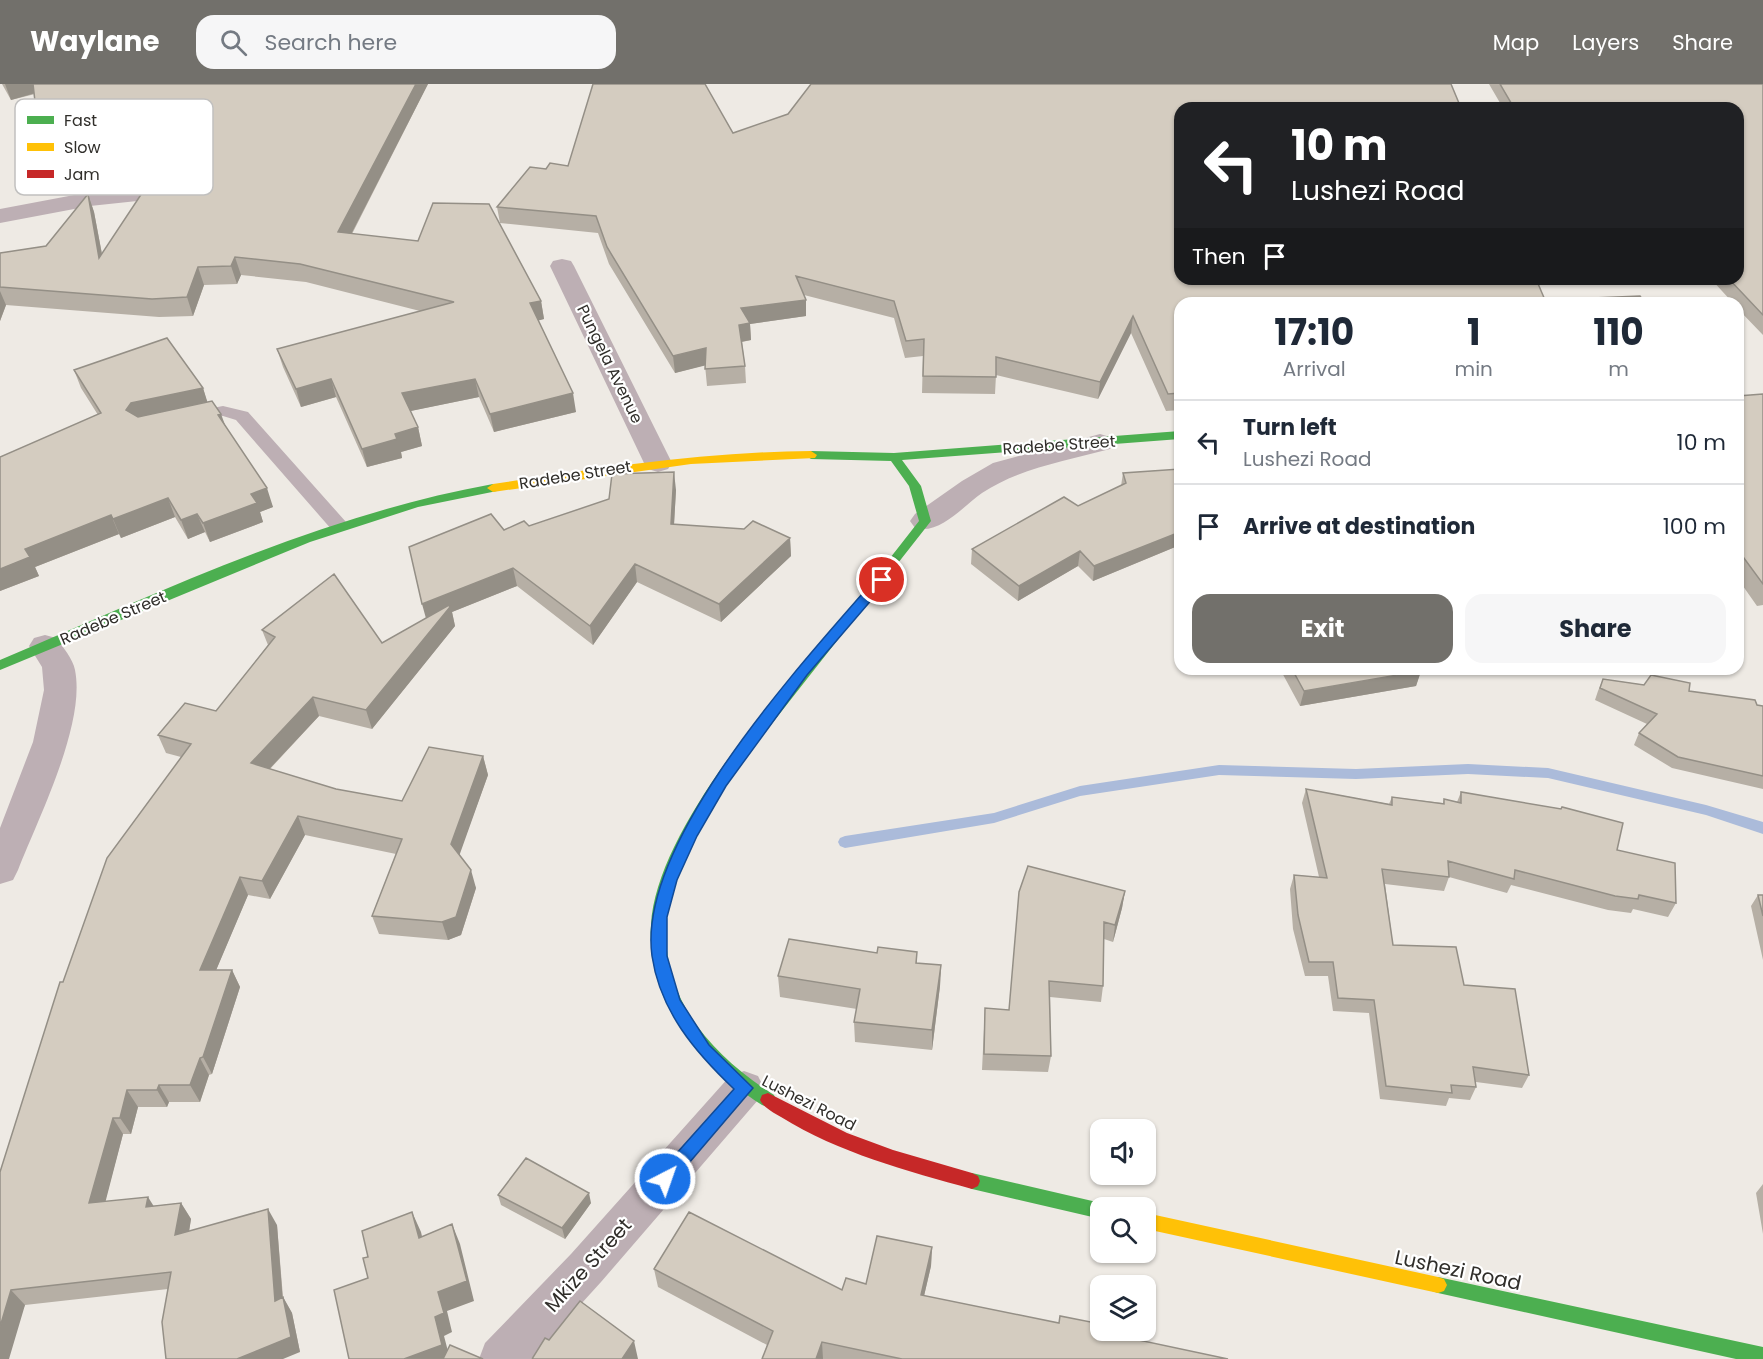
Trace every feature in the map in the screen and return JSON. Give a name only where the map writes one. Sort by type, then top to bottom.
[{"type":"street","points":[[0,216],[90,199],[134,195]]},
{"type":"street","name":"Pungela Avenue","points":[[562,266],[658,463]]},
{"type":"street","name":"Radebe Street","points":[[0,665],[339,526],[377,513],[456,494],[658,463],[756,454],[826,453],[894,457],[1174,436]]},
{"type":"street","points":[[894,457],[911,478],[922,498],[925,521],[972,487],[1003,469],[1100,443]]},
{"type":"street","name":"Lushezi Road","points":[[925,521],[882,580],[802,672],[721,782],[690,835],[669,880],[659,917],[660,956],[673,1003],[704,1050],[744,1088],[798,1118],[870,1151],[1002,1188],[1090,1208]]},
{"type":"street","points":[[0,870],[41,766],[59,707],[59,670],[45,646]]},
{"type":"street","name":"Mkize Street","points":[[501,1359],[586,1268],[744,1088]]},
{"type":"street","name":"Lushezi Road","points":[[1156,1223],[1763,1356]]},
{"type":"lane","points":[[180,420],[224,411],[242,416],[339,526]]},
{"type":"building","points":[[33,84],[416,84],[338,232],[418,241],[433,203],[489,204],[541,301],[530,303],[573,393],[490,414],[475,379],[402,393],[418,427],[395,434],[397,439],[362,449],[331,379],[296,389],[277,349],[454,302],[300,264],[235,257],[231,266],[198,267],[187,297],[152,299],[0,287],[0,253],[46,246],[87,195],[99,258],[141,195],[213,195],[213,99],[35,99]]},
{"type":"building","points":[[593,84],[705,84],[733,133],[788,114],[811,84],[1451,84],[1458,102],[1174,102],[1174,285],[1539,285],[1544,297],[1174,297],[1174,394],[1168,394],[1133,316],[1100,382],[996,357],[996,377],[923,376],[924,339],[906,341],[894,301],[796,276],[806,300],[741,308],[750,323],[739,325],[745,366],[705,369],[706,348],[673,356],[607,247],[596,216],[497,207],[530,167],[546,169],[550,163],[568,166]]},
{"type":"building","points":[[1500,84],[1763,84],[1763,315],[1735,285],[1744,285],[1744,102],[1510,102]]},
{"type":"building","points":[[167,338],[203,388],[131,403],[126,410],[138,417],[212,401],[221,414],[218,415],[267,488],[251,494],[257,503],[203,523],[197,514],[181,520],[168,498],[113,519],[111,515],[25,549],[30,557],[0,569],[0,457],[101,413],[74,370]]},
{"type":"building","points":[[1763,394],[1763,584],[1744,558],[1744,396]]},
{"type":"building","points":[[1174,469],[1174,534],[1094,566],[1080,551],[1019,586],[972,549],[1064,497],[1078,506],[1126,483],[1123,473]]},
{"type":"building","points":[[674,472],[671,524],[744,529],[753,521],[790,538],[719,604],[635,564],[590,626],[513,568],[422,604],[409,547],[491,514],[504,530],[524,521],[529,526],[609,499],[612,474]]},
{"type":"building","points":[[334,574],[382,643],[449,605],[450,607],[366,710],[313,697],[251,763],[336,789],[402,801],[429,747],[483,756],[451,844],[471,870],[456,917],[442,922],[372,916],[402,839],[298,816],[262,881],[240,877],[200,970],[232,970],[203,1057],[200,1058],[190,1085],[159,1085],[157,1090],[127,1090],[120,1118],[113,1118],[89,1203],[148,1197],[146,1207],[181,1203],[175,1235],[268,1209],[275,1301],[283,1297],[291,1337],[237,1359],[166,1359],[162,1322],[171,1272],[11,1290],[0,1327],[0,1172],[60,982],[63,982],[107,858],[191,744],[158,735],[185,703],[216,711],[275,637],[262,630]]},
{"type":"building","points":[[1295,675],[1398,675],[1304,691]]},
{"type":"building","points":[[1651,675],[1690,683],[1689,691],[1755,700],[1757,705],[1763,706],[1763,776],[1678,757],[1639,733],[1657,714],[1600,688],[1603,679],[1644,685]]},
{"type":"building","points":[[1306,789],[1392,805],[1392,797],[1444,804],[1444,799],[1461,803],[1461,792],[1561,809],[1562,807],[1623,823],[1617,850],[1675,863],[1676,903],[1639,895],[1638,899],[1615,896],[1515,870],[1514,879],[1448,861],[1449,877],[1382,869],[1393,945],[1456,947],[1464,985],[1515,989],[1529,1075],[1473,1067],[1476,1087],[1451,1085],[1452,1093],[1386,1086],[1374,1000],[1338,998],[1333,962],[1309,962],[1298,915],[1294,875],[1327,878]]},
{"type":"building","points":[[1028,866],[1125,891],[1115,925],[1104,922],[1103,986],[1049,981],[1051,1056],[984,1054],[985,1008],[1009,1010],[1019,892]]},
{"type":"building","points":[[1758,895],[1763,895],[1763,916]]},
{"type":"building","points":[[789,939],[877,953],[878,947],[917,952],[916,963],[941,965],[932,1030],[854,1022],[860,989],[778,976]]},
{"type":"building","points":[[526,1158],[589,1193],[562,1228],[498,1195]]},
{"type":"building","points":[[412,1212],[419,1238],[452,1224],[467,1281],[438,1292],[444,1313],[435,1317],[442,1345],[404,1359],[349,1359],[334,1290],[368,1278],[363,1258],[368,1257],[362,1231]]},
{"type":"building","points":[[689,1212],[842,1290],[846,1278],[866,1284],[877,1236],[932,1247],[921,1295],[1059,1323],[1060,1316],[1090,1322],[1090,1341],[1143,1341],[1228,1359],[902,1359],[822,1342],[816,1359],[762,1359],[773,1331],[654,1269]]},
{"type":"building","points":[[580,1301],[634,1341],[622,1359],[532,1359],[545,1338],[549,1340]]},
{"type":"building","points":[[450,1345],[483,1359],[443,1359]]},
{"type":"waterway","points":[[845,842],[994,818],[1080,791],[1219,770],[1356,774],[1468,769],[1548,773],[1706,810],[1763,828]]},
{"type":"traffic: fast","points":[[811,455],[894,457],[1174,435]]},
{"type":"traffic: fast","points":[[768,1100],[709,1054],[693,1035],[679,1010],[667,981],[658,937],[658,923],[665,887],[681,848],[732,764],[925,521],[915,486],[894,457]]},
{"type":"traffic: fast","points":[[0,665],[234,567],[342,526],[417,504],[493,488]]},
{"type":"traffic: fast","points":[[972,1181],[1090,1208]]},
{"type":"traffic: fast","points":[[1438,1285],[1763,1356]]},
{"type":"traffic: slow","points":[[493,488],[691,460],[811,455]]},
{"type":"traffic: slow","points":[[1156,1223],[1438,1285]]},
{"type":"traffic: jam","points":[[768,1100],[841,1139],[893,1158],[972,1181]]},
{"type":"route","points":[[665,1179],[744,1088],[704,1050],[673,1003],[660,956],[659,917],[669,880],[690,835],[721,782],[750,741],[802,672],[882,580]]}]
